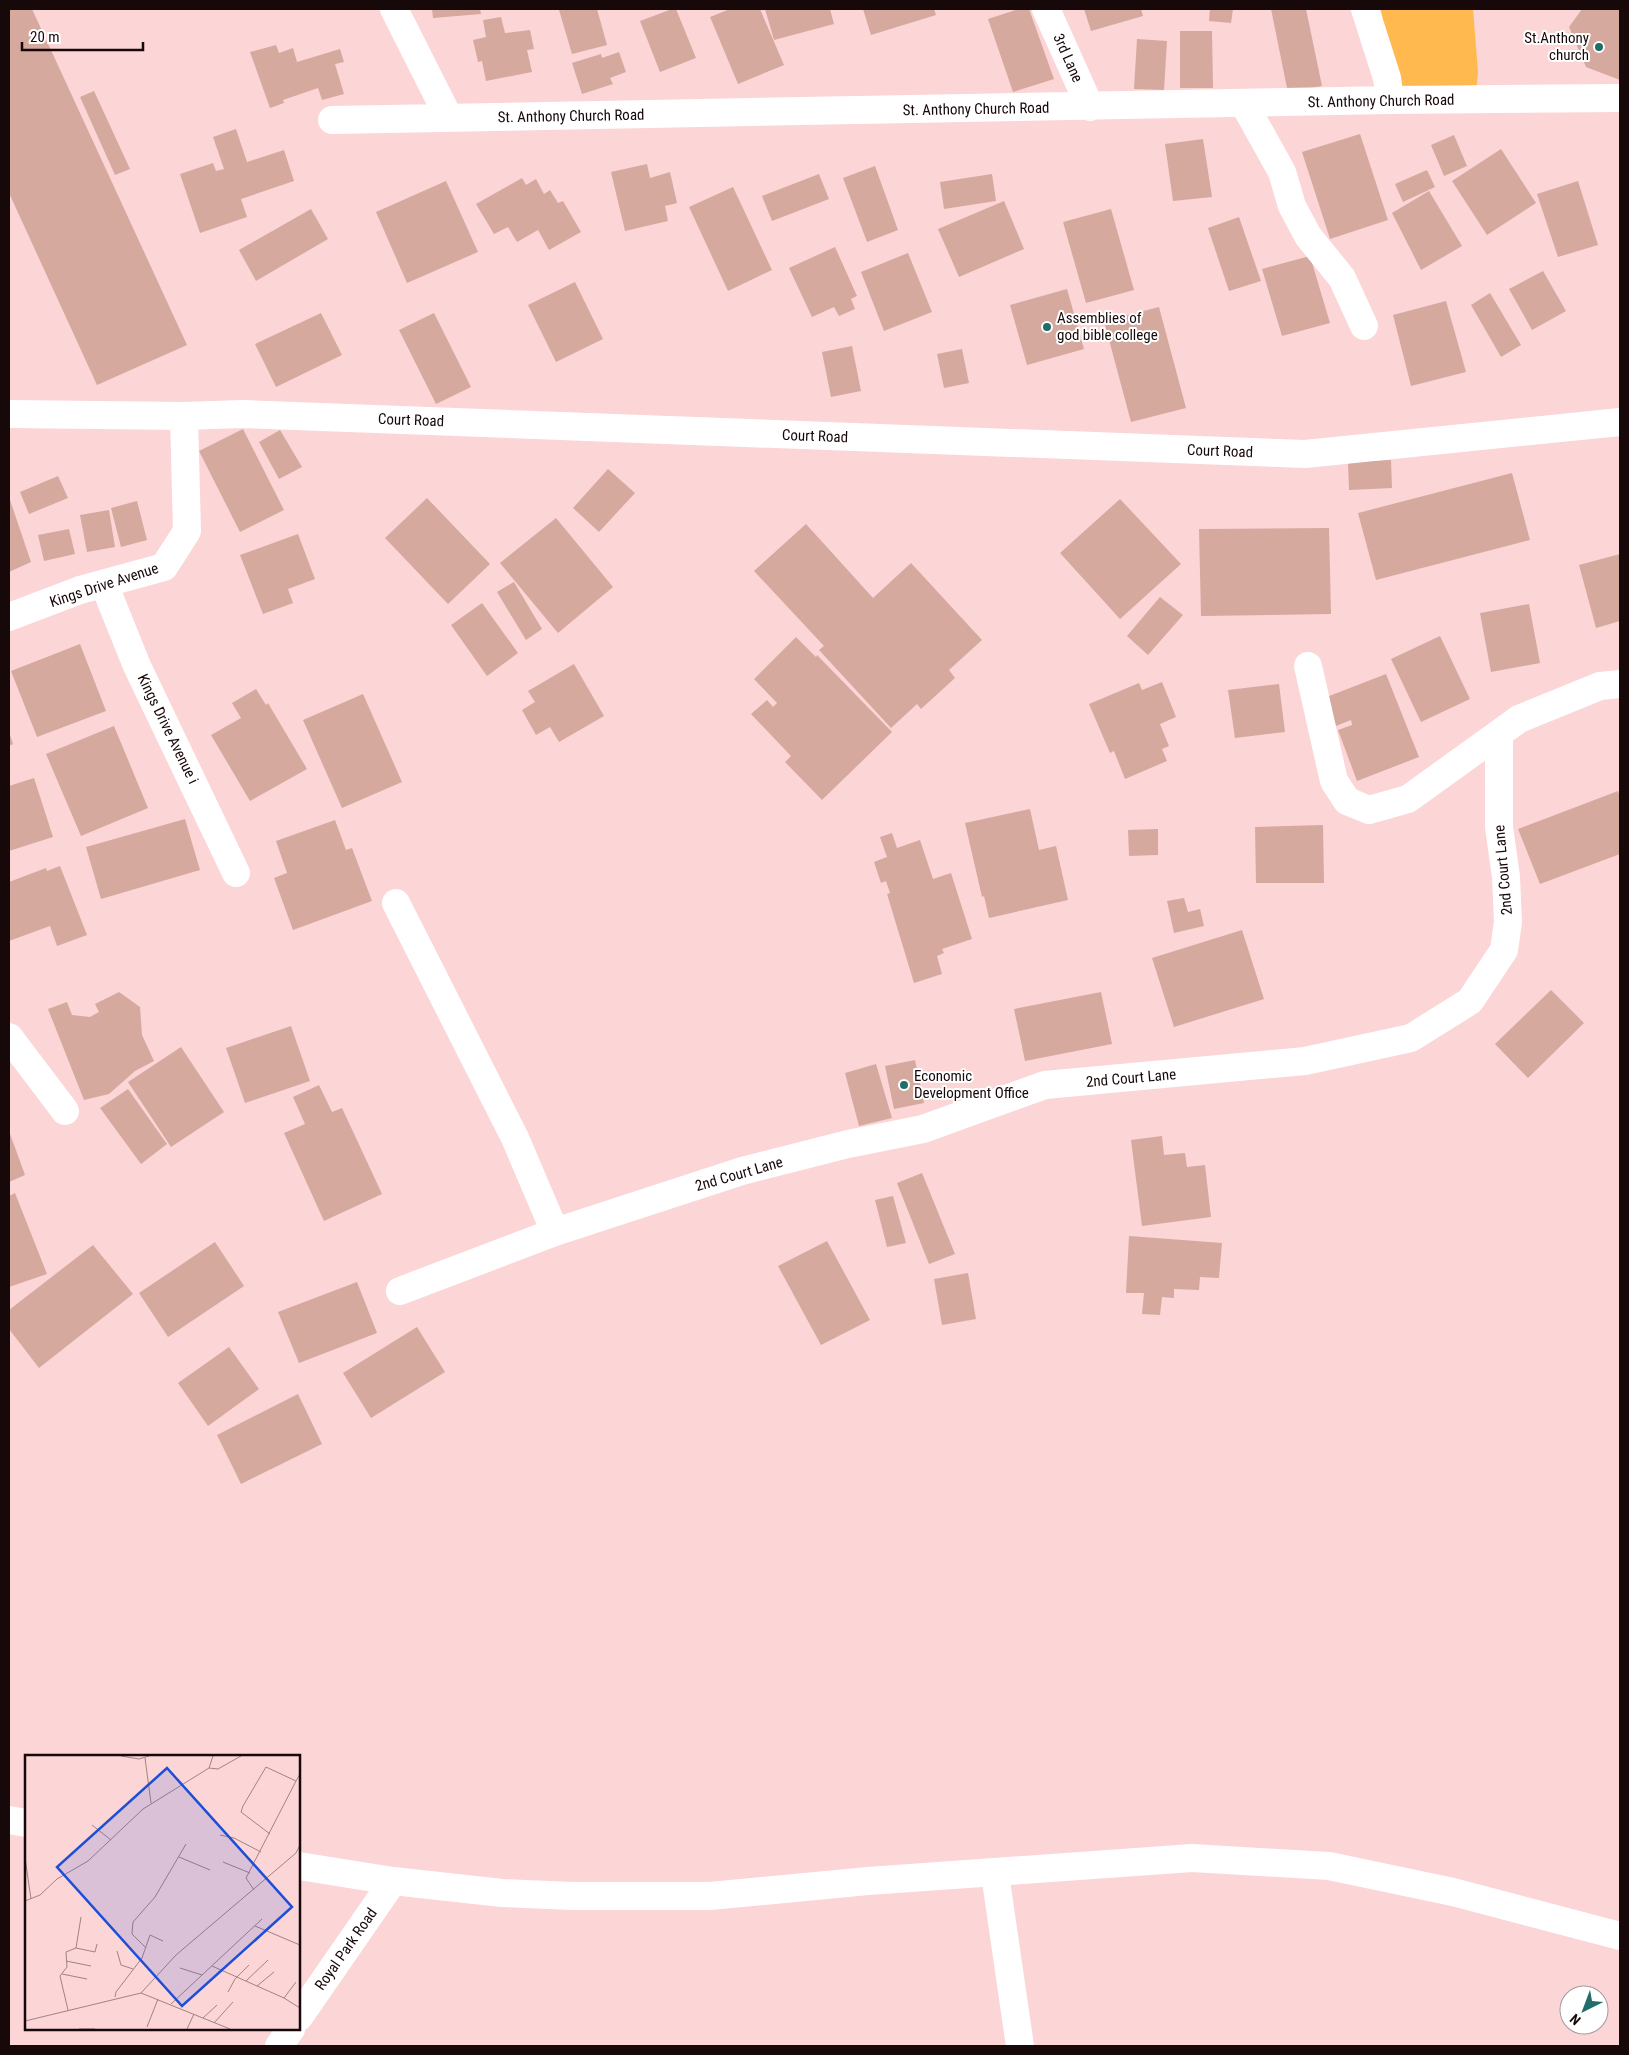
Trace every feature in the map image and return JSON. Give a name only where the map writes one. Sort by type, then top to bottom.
[{"type":"street","points":[[394,9],[449,118]]},
{"type":"street","name":"3rd Lane","points":[[1046,9],[1090,107]]},
{"type":"street","points":[[1366,9],[1387,78],[1390,100]]},
{"type":"street","name":"St. Anthony Church Road","points":[[332,120],[1390,100],[1620,98]]},
{"type":"street","points":[[1244,104],[1282,172],[1292,206],[1308,236],[1342,278],[1364,326]]},
{"type":"street","name":"Court Road","points":[[9,414],[184,416],[243,414],[1305,454],[1620,422]]},
{"type":"street","name":"Kings Drive Avenue","points":[[9,617],[80,590],[164,567],[187,531],[184,416]]},
{"type":"street","name":"Kings Drive Avenue i","points":[[104,584],[138,666],[236,874]]},
{"type":"street","points":[[1308,666],[1334,781],[1347,802],[1369,810],[1408,799],[1520,719],[1600,686],[1620,684]]},
{"type":"street","name":"2nd Court Lane","points":[[400,1291],[555,1232],[742,1172],[848,1144],[923,1129],[1046,1086],[1305,1061],[1411,1038],[1470,1001],[1504,950],[1508,922],[1506,877],[1499,826],[1499,734]]},
{"type":"street","points":[[396,903],[516,1138],[555,1232]]},
{"type":"street","points":[[9,1037],[65,1111]]},
{"type":"street","points":[[9,1820],[25,1823]]},
{"type":"street","points":[[300,1866],[393,1882],[502,1893],[573,1896],[710,1896],[868,1881],[995,1874],[1192,1858],[1329,1866],[1453,1892],[1620,1936]]},
{"type":"street","points":[[995,1874],[1020,2046]]},
{"type":"street","name":"Royal Park Road","points":[[300,2017],[393,1882]]},
{"type":"street","points":[[279,2046],[290,2030]]},
{"type":"shaded area","points":[[1381,9],[1473,9],[1478,72],[1476,92],[1393,86]]},
{"type":"building","points":[[9,9],[32,9],[187,345],[97,385],[9,193]]},
{"type":"building","points":[[432,9],[480,9],[481,14],[433,18]]},
{"type":"building","points":[[597,9],[607,45],[572,54],[559,10]]},
{"type":"building","points":[[676,9],[696,58],[660,72],[640,21]]},
{"type":"building","points":[[730,9],[760,9],[784,65],[738,84],[710,17]]},
{"type":"building","points":[[765,9],[830,9],[834,24],[774,40]]},
{"type":"building","points":[[863,9],[934,9],[936,15],[871,35]]},
{"type":"building","points":[[1019,9],[1029,9],[1054,79],[1013,92],[988,19]]},
{"type":"building","points":[[1084,9],[1141,9],[1143,16],[1091,31]]},
{"type":"building","points":[[1210,9],[1233,9],[1231,23],[1209,21]]},
{"type":"building","points":[[1271,9],[1306,9],[1322,86],[1288,93]]},
{"type":"building","name":"St.Anthony church","points":[[1582,9],[1620,9],[1620,80],[1586,67],[1569,27]]},
{"type":"building","points":[[501,17],[505,33],[530,30],[534,49],[527,50],[532,72],[486,81],[482,61],[478,62],[473,40],[486,37],[483,20]]},
{"type":"building","points":[[1180,31],[1212,31],[1213,88],[1180,88]]},
{"type":"building","points":[[1137,39],[1167,41],[1164,90],[1134,89]]},
{"type":"building","points":[[276,45],[279,53],[293,48],[297,62],[340,49],[344,62],[335,64],[344,94],[322,100],[318,88],[283,100],[284,103],[270,108],[250,52]]},
{"type":"building","points":[[619,52],[626,72],[610,78],[613,84],[582,94],[572,63],[601,54],[602,58]]},
{"type":"building","points":[[94,91],[130,169],[115,175],[80,97]]},
{"type":"building","points":[[236,129],[247,162],[284,150],[294,181],[241,199],[247,217],[200,233],[180,174],[213,163],[216,171],[224,169],[213,137]]},
{"type":"building","points":[[1360,134],[1388,220],[1330,239],[1302,152]]},
{"type":"building","points":[[1454,135],[1467,166],[1444,176],[1431,145]]},
{"type":"building","points":[[1203,139],[1212,197],[1173,201],[1165,144]]},
{"type":"building","points":[[1501,149],[1536,203],[1487,235],[1452,181]]},
{"type":"building","points":[[647,164],[650,178],[670,172],[677,203],[665,206],[668,221],[625,231],[611,172]]},
{"type":"building","points":[[875,166],[898,230],[867,242],[843,178]]},
{"type":"building","points":[[1427,170],[1435,187],[1403,202],[1395,184]]},
{"type":"building","points":[[819,174],[829,199],[772,221],[762,196]]},
{"type":"building","points":[[992,174],[996,201],[944,209],[940,182]]},
{"type":"building","points":[[522,178],[526,185],[536,179],[544,194],[550,190],[558,203],[563,201],[581,232],[549,250],[538,230],[517,242],[508,227],[494,234],[476,204]]},
{"type":"building","points":[[446,181],[478,252],[407,283],[376,212]]},
{"type":"building","points":[[1578,181],[1598,245],[1558,257],[1537,194]]},
{"type":"building","points":[[733,187],[772,270],[728,291],[689,207]]},
{"type":"building","points":[[1429,191],[1462,246],[1421,270],[1392,213]]},
{"type":"building","points":[[1004,201],[1024,249],[959,277],[938,229]]},
{"type":"building","points":[[311,209],[328,239],[256,281],[239,250]]},
{"type":"building","points":[[1111,209],[1134,290],[1086,303],[1063,222]]},
{"type":"building","points":[[1239,217],[1261,281],[1229,291],[1208,228]]},
{"type":"building","points":[[835,247],[857,296],[851,299],[855,309],[839,316],[834,307],[812,317],[789,268]]},
{"type":"building","points":[[908,253],[932,312],[884,331],[861,272]]},
{"type":"building","points":[[1310,256],[1330,323],[1282,336],[1262,269]]},
{"type":"building","points":[[1543,271],[1566,311],[1532,330],[1509,289]]},
{"type":"building","points":[[575,282],[603,339],[556,362],[528,305]]},
{"type":"building","name":"Assemblies of god bible college","points":[[1067,289],[1084,349],[1027,365],[1010,305]]},
{"type":"building","points":[[1490,293],[1521,345],[1501,357],[1471,305]]},
{"type":"building","points":[[1446,301],[1466,372],[1411,386],[1393,315]]},
{"type":"building","points":[[1159,307],[1186,408],[1131,422],[1104,321]]},
{"type":"building","points":[[321,313],[342,355],[276,387],[255,344]]},
{"type":"building","points":[[434,313],[471,387],[436,404],[399,330]]},
{"type":"building","points":[[852,346],[861,391],[831,397],[822,352]]},
{"type":"building","points":[[962,349],[969,383],[944,388],[937,354]]},
{"type":"building","points":[[243,429],[284,510],[240,532],[199,451]]},
{"type":"building","points":[[280,430],[302,467],[279,479],[259,442]]},
{"type":"building","points":[[1391,460],[1392,488],[1349,490],[1348,462]]},
{"type":"building","points":[[608,469],[635,493],[599,532],[573,508]]},
{"type":"building","points":[[1512,473],[1530,540],[1376,580],[1358,513]]},
{"type":"building","points":[[58,476],[68,498],[29,514],[20,492]]},
{"type":"building","points":[[9,497],[31,562],[9,572]]},
{"type":"building","points":[[427,498],[490,564],[448,604],[385,538]]},
{"type":"building","points":[[1120,499],[1181,564],[1120,619],[1060,553]]},
{"type":"building","points":[[137,501],[147,540],[121,547],[111,508]]},
{"type":"building","points":[[109,510],[115,547],[87,552],[80,515]]},
{"type":"building","points":[[556,518],[613,587],[558,633],[500,563]]},
{"type":"building","points":[[806,524],[873,598],[911,563],[982,640],[949,670],[955,678],[921,709],[917,704],[891,728],[819,650],[824,646],[754,571]]},
{"type":"building","points":[[1329,528],[1331,614],[1201,616],[1199,529]]},
{"type":"building","points":[[69,529],[75,554],[44,561],[38,535]]},
{"type":"building","points":[[298,534],[315,579],[288,589],[293,603],[263,614],[240,555]]},
{"type":"building","points":[[1620,554],[1620,621],[1596,628],[1579,565]]},
{"type":"building","points":[[514,582],[542,629],[526,640],[497,592]]},
{"type":"building","points":[[1160,597],[1183,615],[1148,655],[1127,636]]},
{"type":"building","points":[[482,603],[518,653],[487,676],[451,625]]},
{"type":"building","points":[[1529,604],[1540,663],[1491,672],[1480,613]]},
{"type":"building","points":[[1440,636],[1470,699],[1421,722],[1391,659]]},
{"type":"building","points":[[796,637],[816,657],[817,655],[892,732],[822,800],[785,762],[791,756],[751,714],[767,700],[773,707],[777,703],[754,679]]},
{"type":"building","points":[[80,644],[106,711],[37,737],[11,671]]},
{"type":"building","points":[[574,664],[604,716],[559,742],[550,727],[536,735],[522,710],[535,702],[528,691]]},
{"type":"building","points":[[1386,674],[1419,757],[1357,781],[1338,730],[1352,725],[1351,720],[1336,726],[1324,698]]},
{"type":"building","points":[[1162,682],[1176,717],[1160,724],[1169,746],[1162,749],[1167,761],[1125,779],[1114,751],[1110,753],[1089,704],[1139,683],[1142,690]]},
{"type":"building","points":[[1279,684],[1285,732],[1235,738],[1228,690]]},
{"type":"building","points":[[256,689],[266,705],[268,703],[307,769],[250,801],[211,735],[241,718],[232,703]]},
{"type":"building","points":[[363,694],[402,782],[342,808],[303,720]]},
{"type":"building","points":[[114,726],[148,808],[81,836],[46,754]]},
{"type":"building","points":[[9,732],[13,744],[9,746]]},
{"type":"building","points":[[34,778],[53,837],[9,851],[9,786]]},
{"type":"building","points":[[1618,791],[1620,797],[1620,854],[1540,884],[1518,829]]},
{"type":"building","points":[[1030,809],[1039,850],[1056,846],[1068,900],[989,918],[984,896],[982,897],[965,823]]},
{"type":"building","points":[[185,819],[200,870],[101,899],[86,847]]},
{"type":"building","points":[[335,820],[346,850],[352,848],[372,901],[293,930],[274,878],[287,873],[276,841]]},
{"type":"building","points":[[1323,825],[1324,883],[1256,883],[1255,827]]},
{"type":"building","points":[[1158,829],[1158,855],[1129,856],[1128,830]]},
{"type":"building","points":[[892,833],[897,848],[920,840],[933,879],[951,873],[972,939],[942,949],[944,953],[937,956],[942,974],[914,983],[887,894],[890,893],[886,881],[881,883],[874,862],[887,857],[880,837]]},
{"type":"building","points":[[60,866],[87,935],[57,946],[50,926],[9,941],[9,882],[46,868],[47,871]]},
{"type":"building","points":[[1184,898],[1188,912],[1200,909],[1204,926],[1174,933],[1167,901]]},
{"type":"building","points":[[1242,930],[1264,999],[1174,1027],[1152,958]]},
{"type":"building","points":[[1551,990],[1584,1023],[1528,1078],[1495,1044]]},
{"type":"building","points":[[119,992],[140,1007],[142,1035],[154,1061],[135,1071],[109,1094],[84,1100],[48,1009],[67,1002],[72,1015],[90,1017],[99,1012],[95,1004]]},
{"type":"building","points":[[1101,992],[1112,1044],[1025,1061],[1014,1009]]},
{"type":"building","points":[[291,1026],[310,1081],[245,1103],[226,1048]]},
{"type":"building","points":[[181,1047],[224,1112],[171,1147],[128,1082]]},
{"type":"building","name":"Economic Development Office","points":[[915,1060],[924,1103],[894,1109],[885,1066]]},
{"type":"building","points":[[876,1064],[892,1118],[859,1126],[845,1073]]},
{"type":"building","points":[[319,1085],[332,1112],[342,1108],[382,1194],[324,1221],[284,1133],[305,1124],[293,1097]]},
{"type":"building","points":[[128,1089],[167,1144],[141,1164],[100,1108]]},
{"type":"building","points":[[9,1131],[25,1175],[9,1182]]},
{"type":"building","points":[[1162,1136],[1164,1155],[1185,1153],[1187,1167],[1205,1165],[1211,1217],[1142,1226],[1131,1140]]},
{"type":"building","points":[[922,1173],[955,1254],[929,1264],[897,1183]]},
{"type":"building","points":[[15,1193],[47,1274],[9,1287],[9,1196]]},
{"type":"building","points":[[893,1196],[906,1243],[887,1247],[875,1200]]},
{"type":"building","points":[[1129,1236],[1222,1243],[1219,1278],[1200,1277],[1199,1290],[1174,1289],[1174,1298],[1162,1297],[1160,1315],[1142,1314],[1144,1293],[1126,1293]]},
{"type":"building","points":[[827,1241],[870,1320],[821,1345],[778,1266]]},
{"type":"building","points":[[215,1242],[244,1286],[168,1337],[139,1293]]},
{"type":"building","points":[[93,1245],[133,1294],[39,1368],[9,1329],[9,1310]]},
{"type":"building","points":[[968,1273],[976,1319],[942,1325],[934,1279]]},
{"type":"building","points":[[357,1282],[377,1333],[299,1363],[278,1312]]},
{"type":"building","points":[[417,1327],[445,1372],[371,1418],[343,1373]]},
{"type":"building","points":[[229,1347],[259,1389],[208,1426],[178,1383]]},
{"type":"building","points":[[298,1394],[322,1444],[241,1484],[217,1435]]},
{"type":"place","name":"St.Anthony church","points":[[1599,47]]},
{"type":"place","name":"Assemblies of god bible college","points":[[1047,327]]},
{"type":"place","name":"Economic Development Office","points":[[904,1085]]}]
